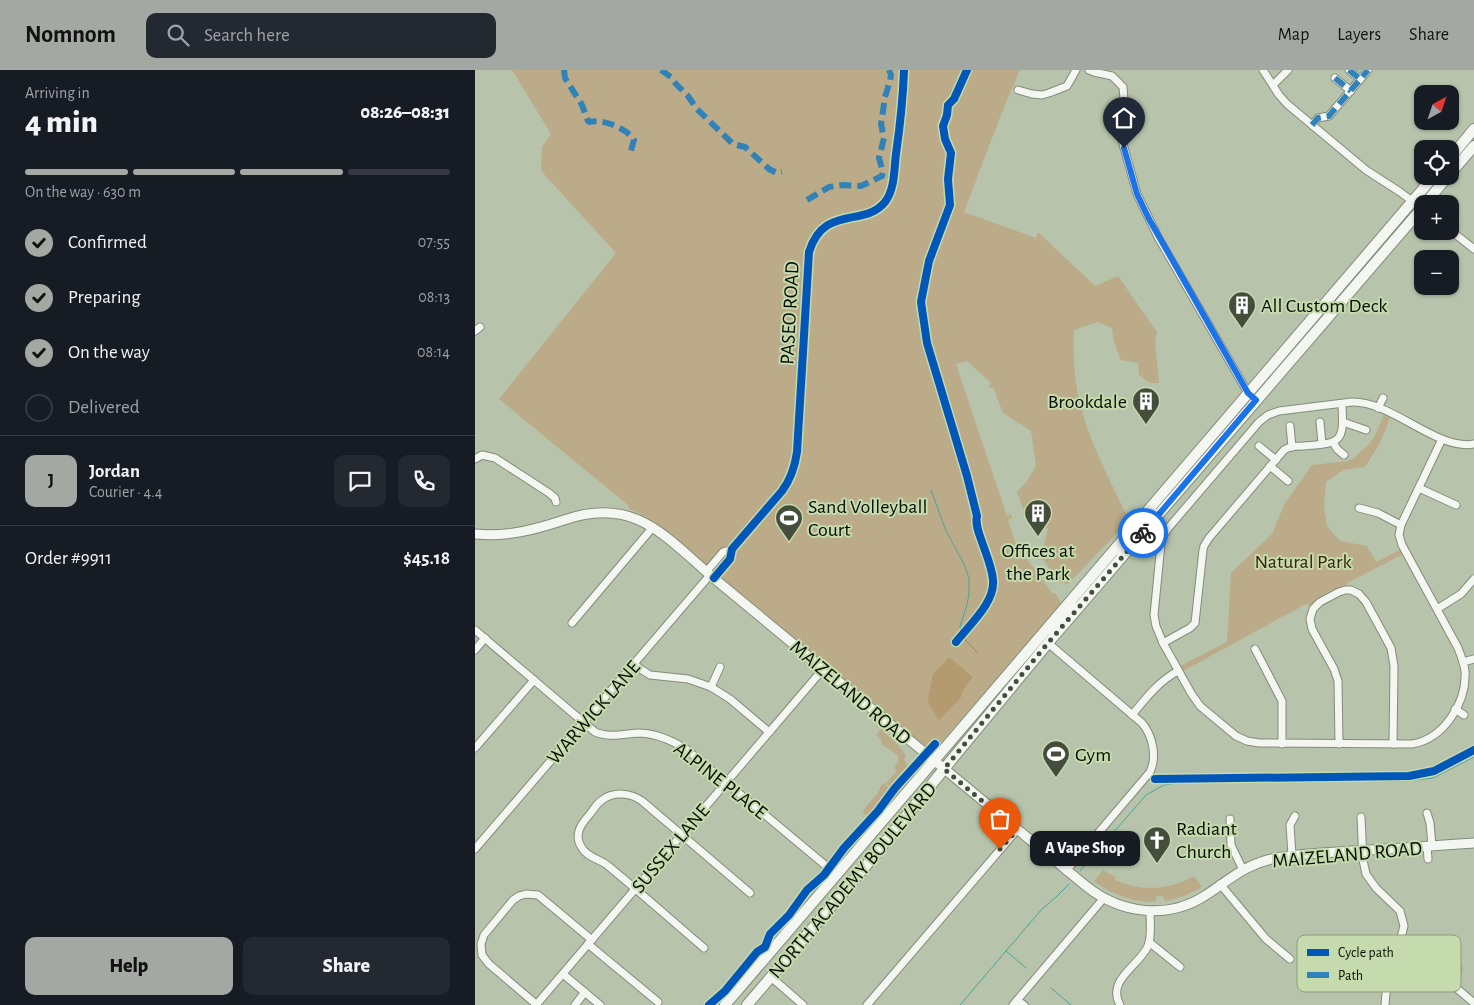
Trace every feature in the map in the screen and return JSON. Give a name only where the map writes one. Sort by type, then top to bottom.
[{"type":"highway","points":[[1459,147],[1474,129]]},
{"type":"highway","name":"NORTH ACADEMY BOULEVARD","points":[[1459,163],[1474,146]]},
{"type":"highway","name":"NORTH ACADEMY BOULEVARD","points":[[1431,195],[1440,185]]},
{"type":"highway","name":"NORTH ACADEMY BOULEVARD","points":[[725,1005],[1248,393],[1414,214]]},
{"type":"highway","name":"NORTH ACADEMY BOULEVARD","points":[[747,1005],[870,861],[1037,656],[1414,214]]},
{"type":"highway","points":[[771,977],[769,963],[802,924],[804,913]]},
{"type":"main road","points":[[1248,393],[1256,400]]},
{"type":"main road","points":[[1120,560],[1121,551],[1153,514],[1152,506]]},
{"type":"main road","name":"MAIZELAND ROAD","points":[[475,534],[497,535],[516,533],[536,529],[581,514],[597,512],[616,512],[641,520],[684,551],[710,575],[1067,871],[1103,899],[1129,908],[1150,911],[1168,910],[1187,904],[1205,896],[1243,870],[1267,860],[1292,855],[1474,843]]},
{"type":"main road","points":[[1037,656],[1037,650],[1069,610],[1072,605],[1071,601]]},
{"type":"street","name":"PASEO ROAD","points":[[710,575],[723,552],[732,549],[782,491],[794,468],[797,452],[809,252],[817,235],[826,226],[837,220],[875,210],[887,198],[892,184],[896,158],[903,98],[904,70]]},
{"type":"street","points":[[1018,90],[1041,95],[1049,93],[1067,86],[1076,70]]},
{"type":"street","points":[[1089,70],[1112,76],[1123,87],[1124,100],[1118,126],[1139,199],[1158,237],[1248,393]]},
{"type":"street","points":[[1263,70],[1287,104],[1366,170],[1414,201]]},
{"type":"street","points":[[1273,85],[1288,70]]},
{"type":"street","points":[[1349,70],[1360,79]]},
{"type":"street","points":[[1312,125],[1318,118],[1329,116],[1368,70]]},
{"type":"street","points":[[1335,78],[1351,91]]},
{"type":"street","points":[[1459,238],[1474,250]]},
{"type":"street","points":[[1378,408],[1383,398]]},
{"type":"street","points":[[1442,439],[1401,525],[1399,535],[1402,545],[1459,648],[1463,662],[1465,671],[1461,697],[1444,726],[1435,735],[1418,743],[1259,744],[1236,736],[1200,706],[1163,643],[1156,626],[1154,608],[1161,544],[1164,534],[1170,526],[1255,426],[1268,415],[1284,409],[1358,402],[1378,408],[1442,439],[1461,445],[1474,444]]},
{"type":"street","points":[[1163,643],[1190,628],[1195,623],[1204,546],[1284,450],[1292,447],[1333,442],[1338,439],[1343,430],[1342,404]]},
{"type":"street","points":[[1319,422],[1322,444]]},
{"type":"street","points":[[1343,422],[1366,430]]},
{"type":"street","points":[[1290,426],[1292,447]]},
{"type":"street","points":[[1333,442],[1344,455]]},
{"type":"street","points":[[1259,446],[1275,460]]},
{"type":"street","points":[[475,459],[482,455],[495,458],[549,493],[555,498],[556,502]]},
{"type":"street","points":[[1270,466],[1288,481]]},
{"type":"street","points":[[1419,488],[1455,505]]},
{"type":"street","points":[[1359,508],[1378,514],[1401,525]]},
{"type":"street","points":[[572,623],[653,527]]},
{"type":"street","name":"WARWICK LANE","points":[[475,848],[710,575]]},
{"type":"street","points":[[1437,609],[1461,594],[1474,579]]},
{"type":"street","points":[[1339,744],[1337,680],[1334,669],[1312,629],[1310,614],[1316,605],[1329,596],[1345,590],[1351,590],[1359,594],[1366,602],[1391,648],[1394,666],[1393,744]]},
{"type":"street","name":"ALPINE PLACE","points":[[475,630],[595,732],[603,734],[645,734],[667,739],[686,748],[837,875]]},
{"type":"street","points":[[475,650],[485,638]]},
{"type":"street","points":[[1048,643],[1145,726],[1154,754],[1152,768],[1067,871]]},
{"type":"street","points":[[1255,649],[1282,701],[1282,744]]},
{"type":"street","points":[[1463,662],[1474,659]]},
{"type":"street","points":[[634,664],[650,675],[687,678],[711,687],[730,699],[769,732]]},
{"type":"street","points":[[711,687],[720,667]]},
{"type":"street","name":"SUSSEX LANE","points":[[536,1005],[823,668]]},
{"type":"street","points":[[1132,714],[1159,684],[1179,671]]},
{"type":"street","points":[[475,748],[533,680]]},
{"type":"street","points":[[1455,709],[1463,715]]},
{"type":"street","points":[[703,948],[607,865],[584,851],[579,842],[580,826],[600,802],[613,796],[625,794],[642,801],[750,893]]},
{"type":"street","points":[[1427,813],[1430,823],[1428,859]]},
{"type":"street","points":[[1292,855],[1290,825],[1295,816]]},
{"type":"street","points":[[1361,817],[1364,867],[1371,882],[1396,906],[1407,920],[1403,935]]},
{"type":"street","points":[[1230,819],[1231,844],[1243,870]]},
{"type":"street","points":[[867,1005],[1017,830]]},
{"type":"street","points":[[1474,843],[1474,848]]},
{"type":"street","points":[[1221,884],[1266,939],[1290,959]]},
{"type":"street","points":[[536,1005],[489,964],[482,954],[481,944],[484,935],[513,900],[526,894],[538,895],[658,1002]]},
{"type":"street","points":[[1024,1005],[1015,1002],[1103,899]]},
{"type":"street","points":[[1120,1005],[1116,993],[1120,981],[1144,952],[1149,942],[1150,911]]},
{"type":"street","points":[[1149,942],[1180,967]]},
{"type":"street","points":[[563,974],[601,1005]]},
{"type":"street","points":[[771,977],[803,1005]]},
{"type":"street","points":[[575,1005],[585,992]]},
{"type":"street","points":[[1385,1005],[1386,992]]},
{"type":"street","points":[[1461,992],[1474,1003]]},
{"type":"green space","points":[[512,70],[1020,70],[964,212],[1036,238],[1038,232],[1095,286],[1118,276],[1157,332],[1155,341],[1159,383],[1150,383],[1139,375],[1138,363],[1121,360],[1114,342],[1112,328],[1097,322],[1074,330],[1075,374],[1083,414],[1100,459],[1127,516],[1124,526],[1068,584],[1060,582],[1041,557],[1048,529],[1045,526],[1041,525],[1041,527],[1028,522],[1017,492],[1036,466],[1031,431],[1003,413],[993,387],[989,387],[991,383],[967,361],[956,364],[1007,516],[1011,514],[1012,518],[1008,520],[1016,544],[1061,603],[936,748],[932,750],[927,748],[656,523],[629,509],[628,505],[499,399],[616,253],[541,171],[542,147],[551,134]]},
{"type":"green space","name":"Natural Park","points":[[1384,415],[1390,418],[1379,445],[1365,467],[1343,470],[1326,482],[1324,506],[1327,526],[1340,541],[1367,546],[1376,562],[1400,550],[1403,554],[1347,583],[1346,587],[1326,593],[1310,606],[1306,604],[1183,671],[1180,666],[1227,642],[1231,573],[1272,534],[1285,503],[1312,465],[1348,461],[1354,458],[1374,438]]},
{"type":"green space","points":[[881,729],[906,755],[904,759],[908,767],[906,773],[892,788],[886,783],[896,772],[895,765],[898,762],[898,756],[882,745],[881,739],[876,735]]},
{"type":"green space","points":[[884,783],[891,789],[870,817],[863,813],[864,809]]},
{"type":"green space","points":[[1103,870],[1116,877],[1115,880],[1117,881],[1137,887],[1166,887],[1194,876],[1202,887],[1184,896],[1170,900],[1165,901],[1163,896],[1157,896],[1155,902],[1138,901],[1115,894],[1094,881]]},
{"type":"shaded area","points":[[949,657],[973,677],[964,689],[960,699],[939,720],[929,704],[928,698],[933,674]]},
{"type":"waterway","points":[[931,490],[946,531],[963,562],[969,578],[969,594],[960,626],[961,632]]},
{"type":"waterway","points":[[963,636],[977,652]]},
{"type":"waterway","points":[[1080,871],[1146,795],[1164,785],[1178,783],[1407,781],[1433,778],[1474,757]]},
{"type":"waterway","points":[[960,1005],[1041,910],[1069,884]]},
{"type":"waterway","points":[[1006,951],[1026,968]]},
{"type":"waterway","points":[[1051,988],[1071,1005]]},
{"type":"marked path","points":[[564,70],[565,78],[582,105],[588,121],[608,123],[621,128],[634,140],[630,154]]},
{"type":"marked path","points":[[661,70],[671,77],[697,109],[733,144],[745,147],[769,169],[777,173],[782,172]]},
{"type":"marked path","points":[[807,200],[829,187],[843,185],[861,186],[882,176],[883,172],[879,158],[884,138],[881,124],[891,75],[889,70]]},
{"type":"marked path","points":[[1349,70],[1360,79]]},
{"type":"marked path","points":[[1312,125],[1318,118],[1329,116],[1368,70]]},
{"type":"marked path","points":[[1335,78],[1351,91]]},
{"type":"cycle path","points":[[714,578],[730,559],[732,549],[782,491],[792,472],[797,452],[809,252],[816,237],[824,228],[834,222],[876,210],[888,197],[893,179],[904,70]]},
{"type":"cycle path","points":[[956,642],[986,605],[993,589],[993,580],[978,529],[977,516],[967,476],[927,343],[921,302],[929,261],[950,205],[948,179],[951,153],[945,139],[943,126],[948,105],[954,99],[967,70]]},
{"type":"cycle path","points":[[709,1005],[725,991],[757,952],[765,947],[770,934],[789,915],[807,890],[824,875],[844,848],[935,744]]},
{"type":"cycle path","points":[[1155,779],[1409,776],[1434,771],[1474,750]]},
{"type":"way so far","points":[[1000,849],[1017,830],[944,769],[1048,643],[1143,533]]},
{"type":"place","name":"All Custom Deck","points":[[1242,329]]},
{"type":"place","name":"Brookdale","points":[[1146,425]]},
{"type":"place","name":"Offices at the Park","points":[[1038,537]]},
{"type":"place","name":"Sand Volleyball Court","points":[[789,542]]},
{"type":"place","name":"Gym","points":[[1056,778]]},
{"type":"place","name":"A Vape Shop","points":[[1000,849]]},
{"type":"place","name":"Radiant Church","points":[[1157,864]]},
{"type":"route","points":[[1124,148],[1142,206],[1248,393],[1256,400],[1143,533]]}]
